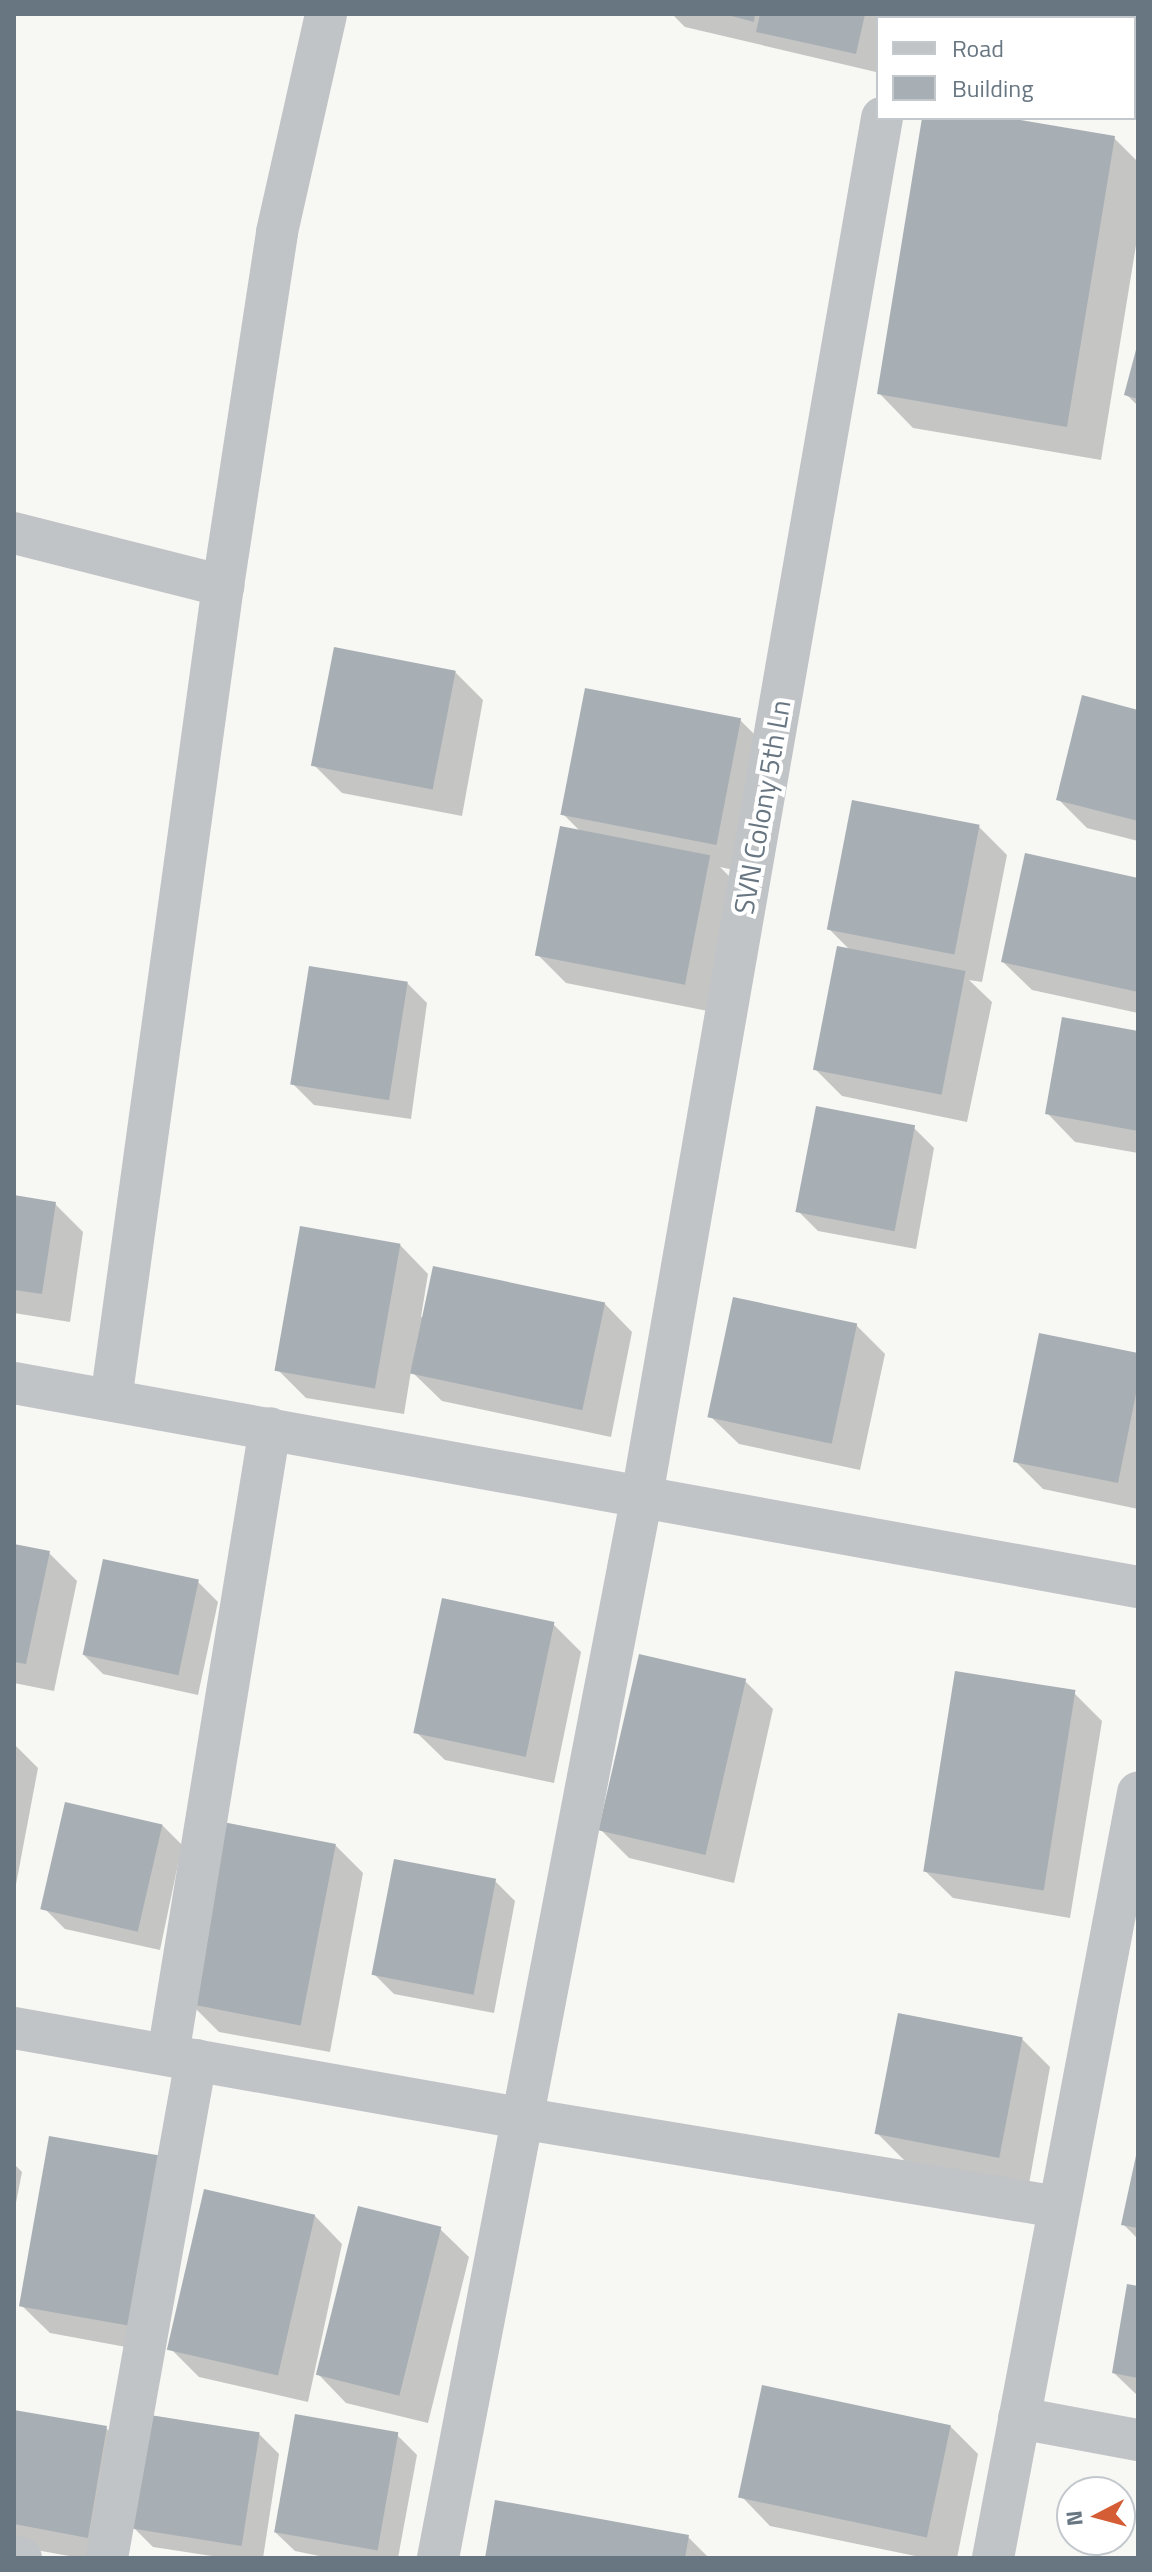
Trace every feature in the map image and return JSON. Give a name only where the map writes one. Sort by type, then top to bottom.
[{"type":"street","points":[[111,1400],[223,586],[277,232],[326,14]]},
{"type":"street","name":"SVN Colony 5th Ln","points":[[438,2558],[520,2118],[642,1496],[882,120]]},
{"type":"street","points":[[14,533],[223,586]]},
{"type":"street","points":[[14,1383],[1138,1587]]},
{"type":"street","points":[[107,2558],[182,2058],[270,1428]]},
{"type":"street","points":[[993,2558],[1138,1793]]},
{"type":"street","points":[[14,2028],[520,2118],[1058,2207]]},
{"type":"street","points":[[1019,2418],[1138,2440]]},
{"type":"street","points":[[14,2557],[21,2558]]},
{"type":"building","points":[[724,14],[755,14],[754,22]]},
{"type":"building","points":[[760,14],[865,14],[856,54],[756,32]]},
{"type":"building","points":[[922,120],[1020,120],[1115,136],[1067,427],[877,394]]},
{"type":"building","points":[[1138,346],[1138,399],[1124,395]]},
{"type":"building","points":[[334,647],[456,671],[433,789],[311,766]]},
{"type":"building","points":[[585,688],[741,718],[716,845],[560,815]]},
{"type":"building","points":[[1082,695],[1138,710],[1138,821],[1056,800]]},
{"type":"building","points":[[852,800],[980,825],[954,954],[827,930]]},
{"type":"building","points":[[560,826],[710,855],[685,985],[535,956]]},
{"type":"building","points":[[1025,853],[1138,878],[1138,992],[1001,962]]},
{"type":"building","points":[[837,946],[966,971],[942,1095],[813,1070]]},
{"type":"building","points":[[309,966],[408,982],[389,1100],[290,1085]]},
{"type":"building","points":[[1062,1017],[1138,1031],[1138,1131],[1045,1114]]},
{"type":"building","points":[[816,1106],[915,1125],[895,1231],[795,1212]]},
{"type":"building","points":[[14,1195],[56,1202],[42,1294],[14,1290]]},
{"type":"building","points":[[300,1226],[400,1244],[375,1388],[274,1371]]},
{"type":"building","points":[[433,1266],[605,1303],[582,1410],[410,1374]]},
{"type":"building","points":[[733,1297],[857,1323],[832,1444],[707,1417]]},
{"type":"building","points":[[1039,1333],[1138,1353],[1138,1384],[1118,1483],[1013,1462]]},
{"type":"building","points":[[14,1544],[50,1551],[26,1664],[14,1662]]},
{"type":"building","points":[[103,1559],[199,1579],[178,1675],[83,1655]]},
{"type":"building","points":[[442,1598],[554,1622],[526,1757],[413,1733]]},
{"type":"building","points":[[639,1654],[746,1679],[705,1855],[598,1830]]},
{"type":"building","points":[[955,1671],[1075,1690],[1044,1891],[923,1872]]},
{"type":"building","points":[[65,1802],[162,1824],[138,1932],[40,1909]]},
{"type":"building","points":[[223,1822],[336,1844],[301,2026],[188,2004]]},
{"type":"building","points":[[394,1859],[496,1879],[474,1995],[371,1975]]},
{"type":"building","points":[[898,2013],[1023,2037],[999,2158],[875,2134]]},
{"type":"building","points":[[49,2136],[165,2156],[135,2327],[19,2306]]},
{"type":"building","points":[[1138,2151],[1138,2228],[1121,2225]]},
{"type":"building","points":[[204,2189],[315,2215],[278,2375],[167,2350]]},
{"type":"building","points":[[358,2206],[441,2227],[399,2396],[316,2375]]},
{"type":"building","points":[[1127,2284],[1138,2286],[1138,2378],[1112,2373]]},
{"type":"building","points":[[762,2385],[951,2425],[927,2538],[738,2497]]},
{"type":"building","points":[[14,2410],[107,2426],[88,2538],[14,2524]]},
{"type":"building","points":[[295,2414],[398,2432],[378,2550],[274,2532]]},
{"type":"building","points":[[150,2415],[260,2432],[242,2546],[132,2529]]},
{"type":"building","points":[[495,2500],[689,2535],[685,2558],[485,2558]]}]
